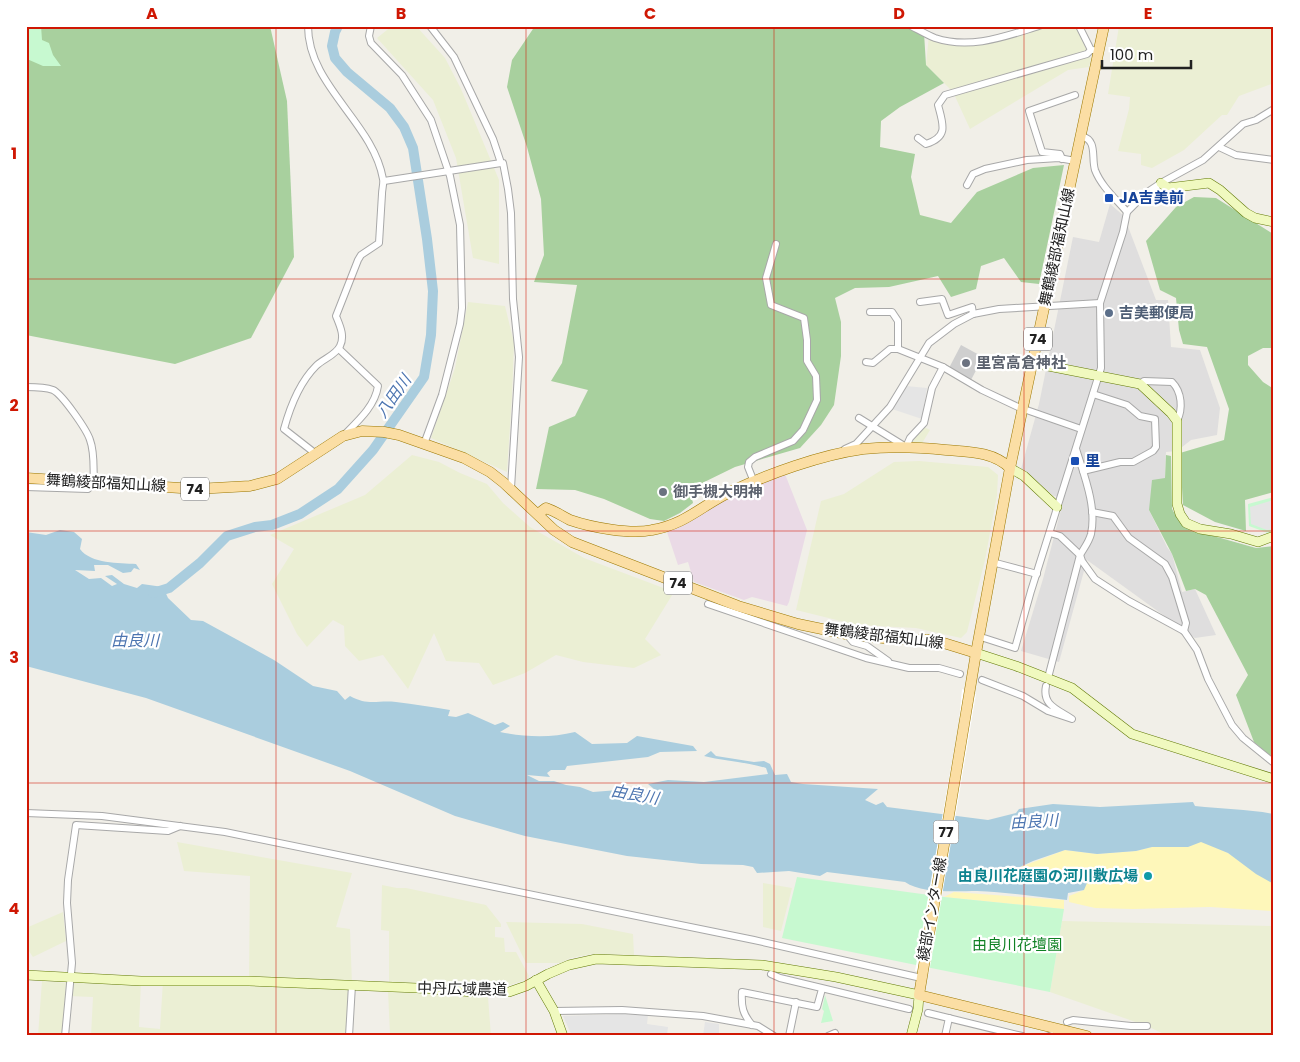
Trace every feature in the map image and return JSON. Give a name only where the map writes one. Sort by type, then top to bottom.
[{"type":"main road","name":"舞鶴綾部福知山線","points":[[26,478],[196,489],[250,486],[277,479],[346,435],[372,431],[384,432],[464,458],[490,472],[511,488],[554,530],[572,542],[738,606],[798,624],[846,634],[892,639],[934,640],[976,653],[1010,468],[1081,136],[1095,50],[1104,26]]},
{"type":"main road","points":[[538,514],[546,508],[569,519],[594,526],[620,530],[650,531],[676,524],[729,492],[777,472],[836,454],[874,448],[906,447],[964,451],[992,456],[1004,462],[1010,468]]},
{"type":"main road","name":"綾部インター線","points":[[919,995],[919,974],[976,653]]},
{"type":"main road","points":[[919,995],[1087,1036]]},
{"type":"street","points":[[308,26],[308,39],[316,61],[328,83],[367,139],[380,166],[384,181],[379,243],[361,255],[358,260],[336,316],[342,333],[340,349],[311,371],[289,411],[284,429],[316,454]]},
{"type":"street","points":[[370,26],[369,36],[371,43],[402,74],[427,113],[448,172],[460,225],[462,308],[460,324],[445,386],[424,444]]},
{"type":"street","points":[[430,26],[458,64],[493,139],[501,164],[503,163],[508,189],[511,213],[513,299],[519,357],[511,488]]},
{"type":"street","points":[[911,26],[935,38],[964,43],[1005,37],[1039,26]]},
{"type":"street","points":[[918,138],[926,144],[940,137],[943,131],[938,105],[945,95],[1087,54],[1095,50],[1079,26]]},
{"type":"street","points":[[1062,159],[1060,154],[1042,152],[1029,111],[1075,95]]},
{"type":"street","points":[[984,638],[1015,648],[1101,368],[1100,303],[1123,232],[1127,212],[1146,193],[1203,160],[1243,124],[1256,120],[1274,109]]},
{"type":"street","points":[[1081,136],[1090,140],[1092,144],[1095,169],[1104,186],[1127,212]]},
{"type":"street","points":[[1219,147],[1236,155],[1274,160]]},
{"type":"street","points":[[967,185],[972,174],[985,169],[1027,160],[1062,159],[1075,161]]},
{"type":"street","points":[[384,181],[501,164]]},
{"type":"street","points":[[1161,183],[1168,188],[1209,183],[1254,218],[1274,222]]},
{"type":"street","points":[[754,482],[748,467],[749,462],[755,457],[793,441],[804,430],[817,400],[816,376],[807,361],[804,318],[771,305],[766,278],[776,244]]},
{"type":"street","points":[[920,302],[942,299],[948,315],[972,307],[973,314]]},
{"type":"street","points":[[836,454],[856,444],[873,426],[890,407],[929,343],[954,324],[973,314],[999,309],[1100,303]]},
{"type":"street","points":[[870,312],[892,312],[898,321],[898,349]]},
{"type":"street","points":[[340,349],[378,386],[364,415],[346,435]]},
{"type":"street","points":[[866,362],[873,364],[890,349],[898,349],[943,367],[982,390],[1023,408],[1081,429]]},
{"type":"street","points":[[1033,363],[1140,384],[1177,421]]},
{"type":"street","points":[[859,418],[906,447],[910,438],[924,423],[932,388],[943,367]]},
{"type":"street","points":[[1140,384],[1144,380],[1172,382],[1180,393],[1180,416],[1177,421],[1177,504],[1180,514],[1186,523],[1200,529],[1231,534],[1258,542],[1274,536]]},
{"type":"street","points":[[26,387],[45,388],[56,391],[82,424],[92,448],[94,483],[88,488],[26,487]]},
{"type":"street","points":[[1083,471],[1120,462],[1133,462],[1153,451],[1156,447],[1155,419],[1140,416],[1127,405],[1093,394]]},
{"type":"street","points":[[1049,674],[1080,555],[1089,541],[1092,532],[1090,500],[1075,448]]},
{"type":"street","points":[[1010,468],[1024,476],[1057,507]]},
{"type":"street","points":[[1092,512],[1113,516],[1129,538],[1165,564],[1172,577],[1186,623],[1184,632]]},
{"type":"street","points":[[1050,533],[1060,536],[1080,555],[1095,579],[1129,601],[1184,632],[1197,650],[1208,679],[1232,725],[1243,738],[1274,763]]},
{"type":"street","points":[[992,562],[1037,574]]},
{"type":"street","points":[[708,604],[866,658],[909,668],[939,668],[960,674]]},
{"type":"street","points":[[846,634],[853,642],[867,646],[891,664]]},
{"type":"street","points":[[976,653],[1072,688],[1132,734],[1274,779]]},
{"type":"street","points":[[982,680],[1022,696],[1048,711],[1072,719],[1048,703],[1044,696],[1046,686]]},
{"type":"street","points":[[26,813],[102,816],[234,834],[919,974]]},
{"type":"street","points":[[65,1036],[72,964],[68,896],[76,825],[168,831],[181,826]]},
{"type":"street","name":"中丹広域農道","points":[[26,975],[509,992],[526,986],[569,965],[596,959],[748,964],[836,977],[919,995]]},
{"type":"street","points":[[771,974],[780,978],[909,1009]]},
{"type":"street","points":[[536,980],[554,1011],[564,1036]]},
{"type":"street","points":[[349,1036],[352,985]]},
{"type":"street","points":[[752,1025],[743,1014],[741,1004],[742,992],[817,1007],[822,988]]},
{"type":"street","points":[[911,1036],[918,1009],[919,995]]},
{"type":"street","points":[[789,1036],[796,1002]]},
{"type":"street","points":[[554,1011],[622,1010],[703,1016],[758,1026],[774,1036]]},
{"type":"street","points":[[928,1013],[1022,1036]]},
{"type":"street","points":[[945,1036],[949,1018]]},
{"type":"street","points":[[1067,1022],[1073,1020],[1147,1026]]},
{"type":"shaded area","points":[[1110,204],[1124,216],[1156,300],[1168,300],[1171,347],[1200,350],[1220,408],[1217,435],[1191,440],[1177,451],[1166,452],[1165,478],[1149,510],[1172,554],[1182,592],[1195,589],[1216,635],[1195,638],[1087,560],[1059,662],[1021,651],[1043,579],[1064,498],[1054,496],[1021,469],[1039,404],[1073,237],[1099,242]]},
{"type":"shaded area","name":"里宮高倉神社","points":[[961,345],[983,357],[971,380],[949,368]]},
{"type":"shaded area","points":[[906,386],[927,388],[922,419],[892,409]]},
{"type":"shaded area","points":[[785,474],[807,530],[787,606],[752,597],[744,600],[694,582],[688,562],[678,565],[666,529],[727,496]]},
{"type":"shaded area","points":[[1274,500],[1274,529],[1267,530],[1251,524],[1250,507]]},
{"type":"shaded area","points":[[648,1015],[647,1024],[668,1027],[667,1035],[677,1036],[572,1036],[563,1016]]},
{"type":"shaded area","points":[[705,1022],[719,1024],[719,1036],[703,1036]]},
{"type":"green space","points":[[26,26],[270,26],[287,101],[294,257],[251,338],[175,364],[26,335]]},
{"type":"green space","points":[[26,26],[41,26],[42,40],[49,43],[53,55],[61,66],[43,66],[27,59]]},
{"type":"green space","points":[[392,26],[416,26],[445,58],[461,89],[499,180],[499,264],[473,258],[456,158],[433,100],[377,38]]},
{"type":"green space","points":[[535,26],[907,26],[924,33],[926,65],[944,83],[900,107],[881,121],[880,147],[915,154],[911,177],[920,215],[951,223],[977,192],[1033,168],[1064,165],[1039,284],[1021,282],[1004,258],[981,266],[976,289],[951,297],[938,276],[889,287],[855,288],[835,298],[841,322],[841,356],[834,405],[821,425],[800,448],[735,467],[690,489],[693,503],[680,513],[664,521],[650,519],[604,499],[575,490],[536,489],[549,427],[575,416],[588,390],[551,381],[562,363],[577,285],[534,282],[544,255],[541,199],[527,147],[507,87],[512,60]]},
{"type":"green space","points":[[1042,26],[1076,26],[1091,59],[1089,67],[1068,70],[970,129],[953,92],[926,65],[929,35],[964,43]]},
{"type":"green space","points":[[1119,26],[1274,26],[1274,83],[1239,96],[1227,115],[1222,115],[1184,150],[1152,168],[1141,165],[1141,154],[1118,151],[1129,109],[1130,97],[1108,94]]},
{"type":"green space","points":[[1194,197],[1216,198],[1273,234],[1274,232],[1274,348],[1263,348],[1248,356],[1248,365],[1263,382],[1274,389],[1274,492],[1245,500],[1246,531],[1215,522],[1183,505],[1180,453],[1224,440],[1229,409],[1207,347],[1183,344],[1179,330],[1176,298],[1160,290],[1146,241],[1176,207]]},
{"type":"green space","points":[[468,302],[505,306],[514,343],[507,472],[431,438],[455,368]]},
{"type":"green space","points":[[922,426],[930,430],[921,445],[908,445]]},
{"type":"green space","points":[[412,455],[439,462],[487,484],[503,503],[530,527],[584,558],[674,592],[645,639],[661,655],[634,668],[583,662],[556,655],[525,673],[493,685],[479,663],[446,661],[434,633],[408,689],[383,655],[359,661],[345,646],[344,626],[333,620],[307,647],[297,634],[272,584],[294,549],[270,535],[365,495]]},
{"type":"green space","points":[[1166,455],[1171,456],[1172,509],[1179,521],[1192,530],[1256,548],[1274,546],[1274,759],[1254,742],[1236,695],[1248,675],[1206,595],[1195,589],[1186,591],[1172,554],[1149,510],[1152,480],[1165,478]]},
{"type":"green space","points":[[919,461],[988,467],[998,475],[997,495],[985,560],[967,632],[961,638],[916,628],[857,625],[796,610],[821,501],[844,494],[894,462]]},
{"type":"green space","points":[[1274,497],[1274,531],[1268,533],[1249,526],[1248,504]]},
{"type":"green space","points":[[177,842],[352,873],[336,927],[350,929],[352,985],[350,1036],[91,1036],[93,997],[68,996],[70,978],[141,981],[139,1027],[160,1029],[163,981],[249,981],[250,876],[184,871]]},
{"type":"green space","name":"由良川花壇園","points":[[797,877],[944,897],[1064,909],[1050,992],[782,938]]},
{"type":"green space","points":[[763,883],[792,888],[781,931],[763,927]]},
{"type":"green space","points":[[382,885],[406,888],[486,905],[501,924],[501,927],[495,927],[495,937],[504,938],[505,952],[516,952],[529,976],[528,979],[504,987],[389,983],[389,931],[381,930]]},
{"type":"green space","points":[[63,912],[66,941],[33,957],[29,951],[26,952],[26,928]]},
{"type":"green space","points":[[1062,921],[1274,926],[1274,1036],[1168,1036],[1147,1026],[1050,992]]},
{"type":"green space","points":[[506,922],[582,924],[633,934],[634,955],[592,954],[570,958],[562,963],[526,963]]},
{"type":"green space","points":[[42,981],[66,983],[64,1036],[38,1036]]},
{"type":"green space","points":[[388,991],[488,997],[491,1036],[354,1036],[354,1034],[390,1034]]},
{"type":"green space","points":[[825,995],[833,1021],[821,1023],[824,1011],[822,1009]]},
{"type":"sand","name":"由良川花庭園の河川敷広場","points":[[1201,841],[1228,853],[1274,884],[1274,911],[1210,907],[1095,908],[1069,902],[1069,896],[1084,890],[1082,880],[1056,883],[1010,871],[1065,850],[1097,854],[1136,851],[1152,847],[1188,847]]},
{"type":"sand","points":[[954,892],[1064,900],[1064,909],[944,897]]},
{"type":"water","name":"由良川","points":[[60,530],[74,532],[82,539],[80,549],[91,558],[106,562],[136,564],[140,570],[134,568],[131,572],[123,573],[108,565],[94,565],[95,571],[75,570],[89,579],[101,578],[112,586],[117,584],[105,576],[112,575],[124,584],[137,588],[142,584],[163,587],[168,598],[191,620],[203,621],[274,660],[313,686],[337,691],[345,700],[350,696],[367,702],[396,702],[450,710],[448,716],[456,717],[468,713],[495,725],[503,722],[510,726],[500,732],[509,734],[547,736],[575,732],[592,744],[627,743],[637,736],[693,746],[697,751],[660,752],[648,757],[567,766],[565,770],[551,770],[547,773],[550,777],[527,775],[539,781],[554,781],[593,792],[631,789],[653,797],[660,794],[648,784],[668,780],[704,782],[768,774],[766,768],[704,756],[711,751],[716,756],[754,762],[764,761],[770,764],[775,775],[787,774],[791,782],[878,789],[865,800],[876,805],[883,802],[887,807],[988,820],[1016,813],[1019,809],[1053,804],[1100,807],[1193,802],[1195,806],[1274,814],[1274,884],[1256,874],[1228,853],[1201,842],[1188,847],[1152,847],[1136,851],[1097,854],[1065,850],[1011,871],[1022,876],[1038,877],[1056,883],[1082,880],[1087,883],[1084,890],[1068,893],[1067,900],[1011,893],[930,890],[912,886],[905,882],[827,872],[820,876],[789,871],[757,873],[753,867],[743,865],[701,864],[627,856],[525,836],[455,816],[350,771],[146,698],[26,666],[26,532],[46,535]]},
{"type":"pier","points":[[962,689],[976,694],[929,973],[915,971],[959,722]]},
{"type":"waterway","name":"八田川","points":[[153,593],[169,588],[200,563],[227,536],[255,527],[272,525],[300,514],[338,489],[373,450],[424,377],[431,335],[433,291],[413,148],[404,127],[390,108],[347,72],[335,58],[332,46],[338,26]]},
{"type":"place","name":"JA吉美前","points":[[1109,198]]},
{"type":"place","name":"吉美郵便局","points":[[1109,313]]},
{"type":"place","name":"里宮高倉神社","points":[[966,363]]},
{"type":"place","name":"里","points":[[1075,461]]},
{"type":"place","name":"御手槻大明神","points":[[663,492]]},
{"type":"place","name":"由良川花庭園の河川敷広場","points":[[1148,876]]}]
